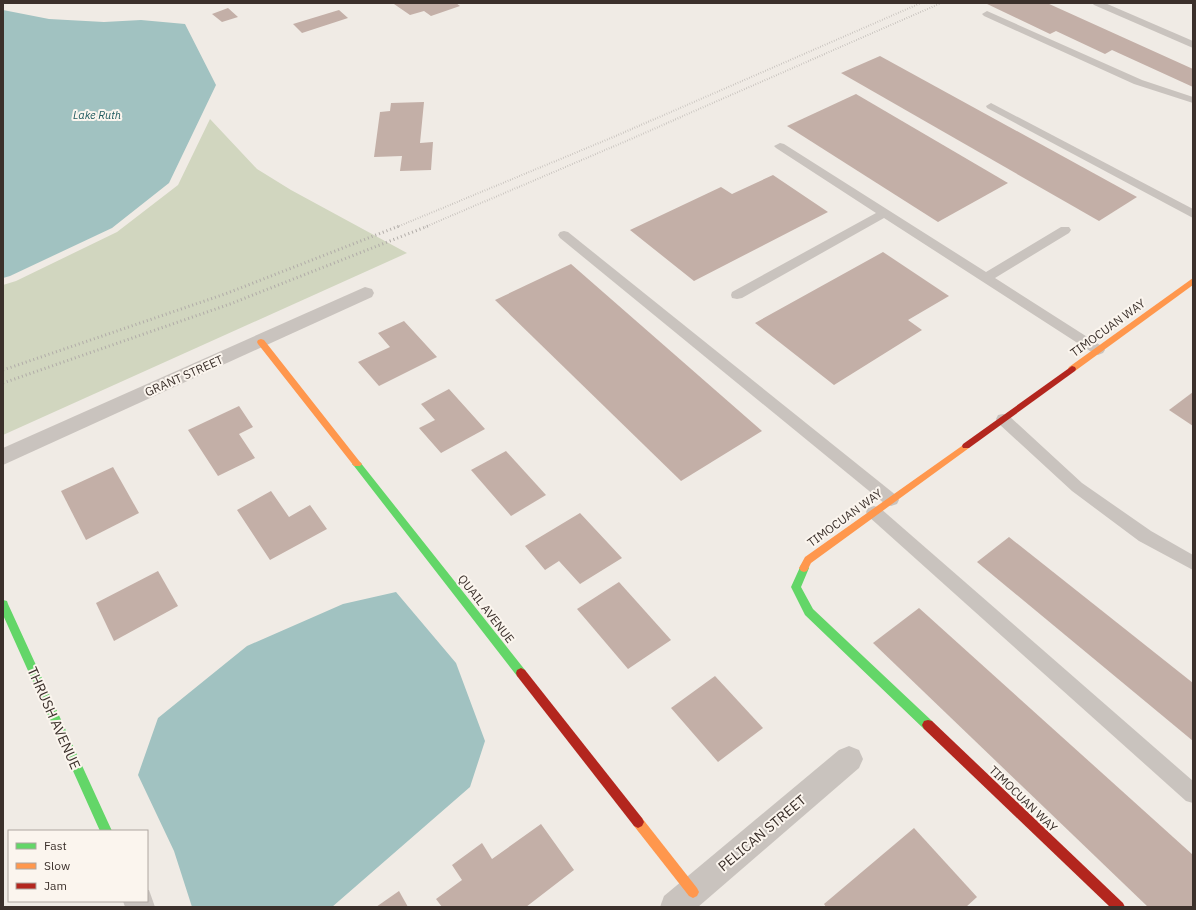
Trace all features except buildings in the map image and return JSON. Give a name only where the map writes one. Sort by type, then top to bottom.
[{"type":"street","name":"TIMOCUAN WAY","points":[[1119,907],[809,612],[796,586],[808,560],[1192,283]]},
{"type":"street","name":"GRANT STREET","points":[[3,457],[260,342],[365,293]]},
{"type":"street","name":"QUAIL AVENUE","points":[[260,342],[684,900]]},
{"type":"street","name":"THRUSH AVENUE","points":[[3,604],[106,830]]},
{"type":"street","name":"PELICAN STREET","points":[[684,900],[849,759]]},
{"type":"lane","points":[[1097,3],[1193,45]]},
{"type":"lane","points":[[987,14],[1138,82],[1193,100]]},
{"type":"lane","points":[[991,106],[1193,214]]},
{"type":"lane","points":[[780,146],[1098,350]]},
{"type":"lane","points":[[737,295],[884,213]]},
{"type":"lane","points":[[986,278],[1065,230]]},
{"type":"lane","points":[[564,235],[891,500]]},
{"type":"lane","points":[[1003,418],[1077,486],[1145,536],[1193,563]]},
{"type":"lane","points":[[874,512],[1193,794]]},
{"type":"green space","points":[[210,119],[257,169],[291,190],[407,253],[3,435],[3,285],[16,281],[117,232],[178,185]]},
{"type":"water","name":"Lake Ruth","points":[[3,10],[49,19],[104,22],[141,20],[185,24],[216,85],[169,183],[112,228],[3,278]]},
{"type":"water","points":[[396,592],[456,663],[485,741],[470,787],[332,907],[192,907],[174,851],[138,775],[158,718],[247,646],[343,604]]},
{"type":"railway","points":[[397,227],[611,138],[921,3]]},
{"type":"railway","points":[[425,227],[624,142],[941,3]]},
{"type":"railway","points":[[3,370],[225,294],[399,226]]},
{"type":"railway","points":[[3,383],[230,304],[428,226]]},
{"type":"traffic: fast","points":[[357,464],[521,673]]},
{"type":"traffic: fast","points":[[804,568],[796,587],[809,612],[928,725]]},
{"type":"traffic: fast","points":[[3,604],[106,830]]},
{"type":"traffic: slow","points":[[1072,369],[1193,281]]},
{"type":"traffic: slow","points":[[261,342],[357,464]]},
{"type":"traffic: slow","points":[[804,568],[808,560],[966,446]]},
{"type":"traffic: slow","points":[[638,822],[693,892]]},
{"type":"traffic: jam","points":[[966,446],[1072,369]]},
{"type":"traffic: jam","points":[[521,673],[638,822]]},
{"type":"traffic: jam","points":[[928,725],[1119,907]]}]
